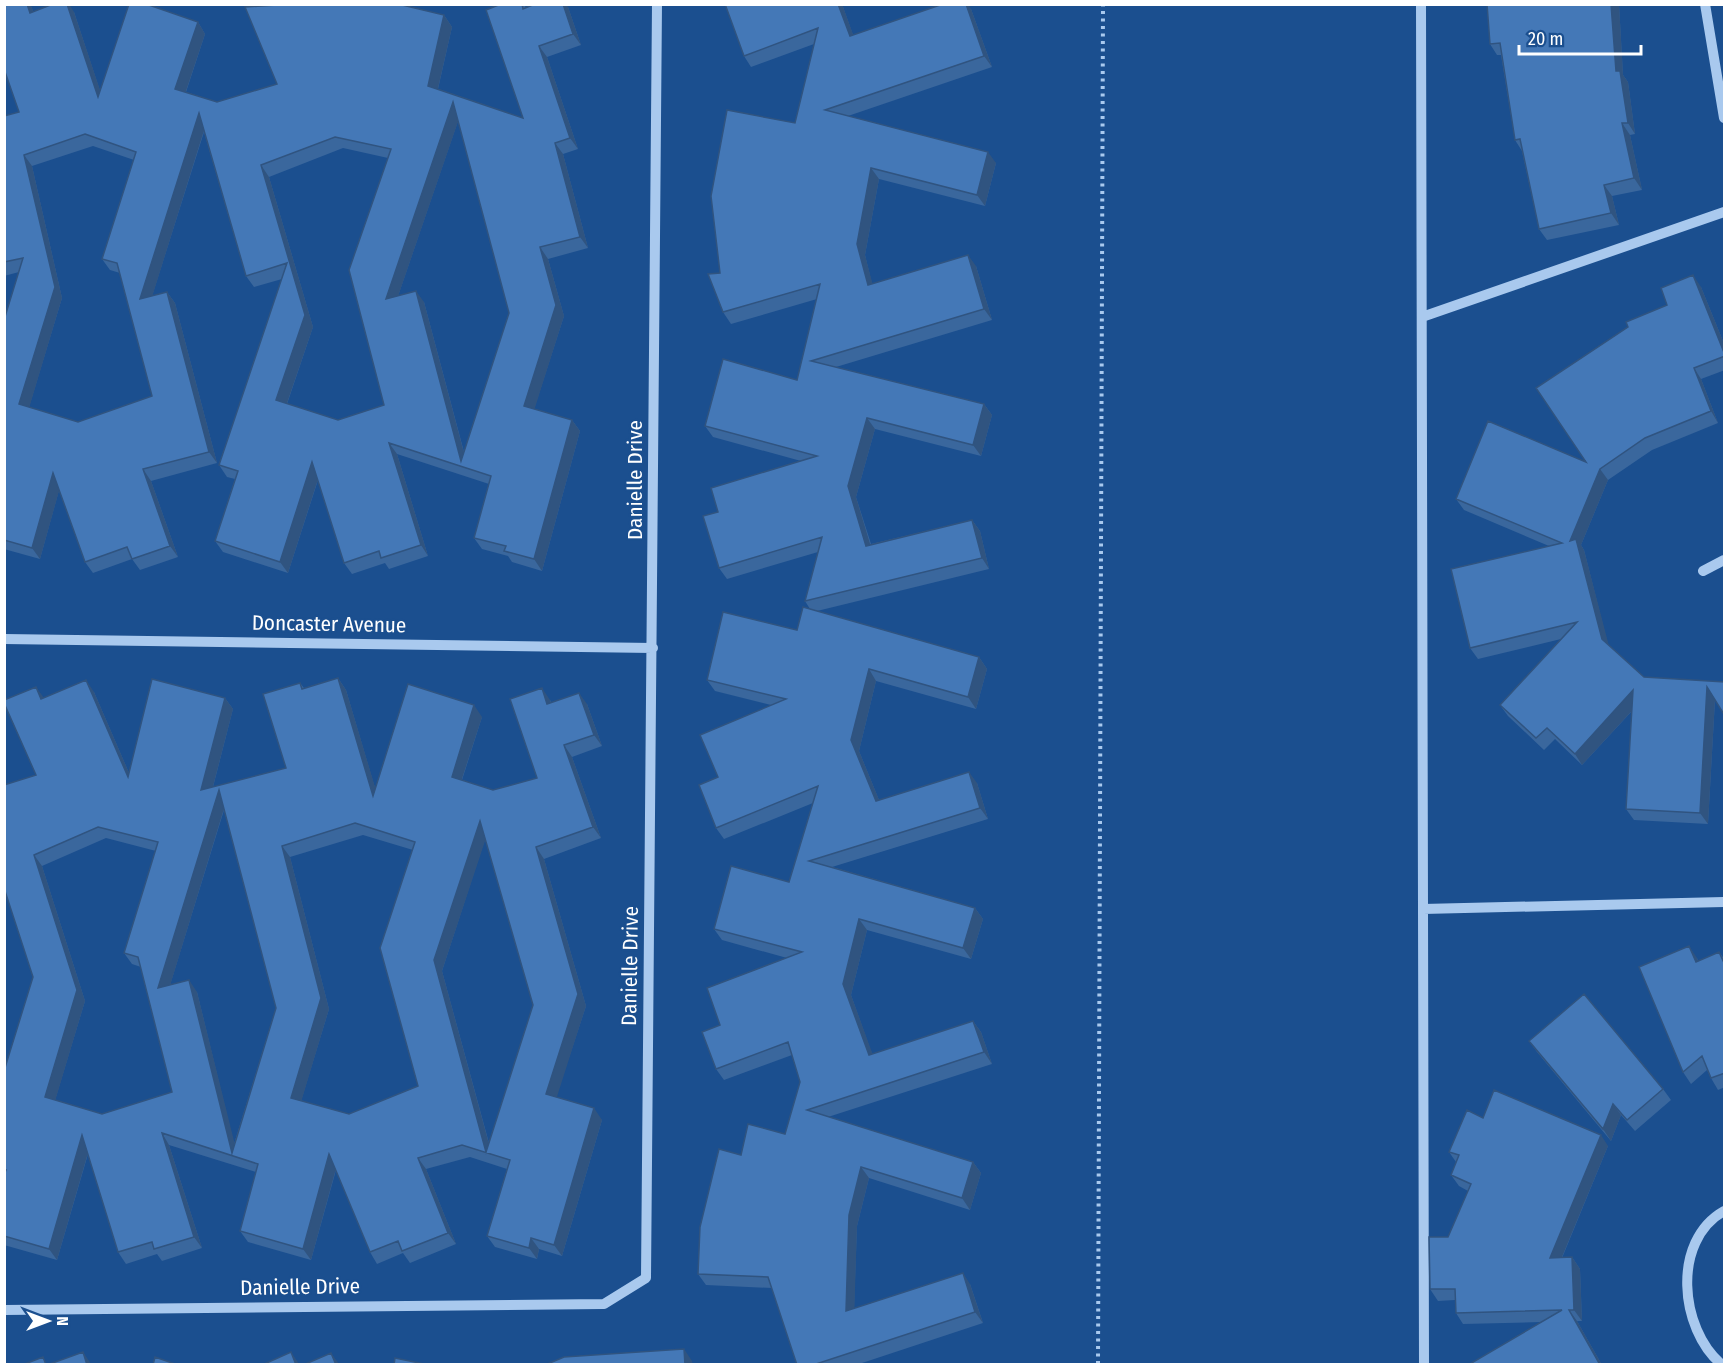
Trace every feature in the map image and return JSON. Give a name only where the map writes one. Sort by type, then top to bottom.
[{"type":"street","name":"Danielle Drive","points":[[4,1310],[604,1304],[646,1278],[657,4]]},
{"type":"street","points":[[1421,4],[1424,1365]]},
{"type":"street","points":[[1705,4],[1725,118]]},
{"type":"street","points":[[1422,317],[1725,212]]},
{"type":"street","points":[[1703,571],[1725,560]]},
{"type":"street","name":"Doncaster Avenue","points":[[4,639],[653,648]]},
{"type":"street","points":[[1423,909],[1725,902]]},
{"type":"street","points":[[1721,1365],[1712,1357],[1699,1336],[1690,1310],[1687,1282],[1691,1254],[1702,1232],[1725,1211]]},
{"type":"path","points":[[1098,1365],[1103,4]]},
{"type":"building","points":[[4,4],[27,4],[30,13],[53,4],[67,4],[98,97],[129,4],[146,4],[198,22],[175,89],[217,102],[277,84],[245,7],[293,4],[398,4],[444,15],[428,86],[523,118],[486,10],[501,4],[522,4],[523,9],[535,4],[563,4],[573,34],[539,46],[570,138],[555,143],[580,237],[540,247],[556,305],[524,406],[572,420],[534,559],[504,551],[506,546],[474,538],[491,476],[389,443],[421,545],[381,558],[379,551],[344,563],[312,462],[280,562],[215,541],[238,471],[219,465],[287,263],[246,276],[199,113],[140,299],[167,292],[209,452],[143,469],[170,546],[132,559],[127,547],[85,562],[53,473],[32,548],[4,540],[4,320],[23,258],[4,262],[4,116],[19,112],[4,69]],"holes":[[[453,102],[509,313],[461,461],[416,291],[386,299]],[[85,134],[136,152],[102,259],[117,263],[152,396],[78,422],[19,404],[55,287],[24,155]],[[335,137],[391,149],[349,270],[384,405],[338,420],[276,400],[305,315],[261,165]]]},
{"type":"building","points":[[725,4],[838,4],[850,36],[943,4],[966,4],[984,56],[825,110],[988,152],[977,195],[871,168],[857,244],[868,285],[968,255],[984,309],[811,361],[984,404],[973,445],[867,418],[848,486],[866,546],[972,520],[982,558],[805,601],[822,537],[719,568],[703,516],[718,512],[711,488],[817,456],[705,426],[723,359],[797,380],[820,284],[723,312],[708,274],[720,273],[711,196],[727,110],[795,123],[818,28],[744,56]]},
{"type":"building","points":[[1487,4],[1611,4],[1616,71],[1620,71],[1628,123],[1622,123],[1634,178],[1604,185],[1611,213],[1539,229],[1520,139],[1515,140],[1500,43],[1490,44]]},
{"type":"building","points":[[1693,275],[1725,355],[1694,368],[1711,411],[1645,438],[1600,469],[1570,541],[1576,539],[1602,639],[1644,677],[1725,682],[1725,716],[1707,687],[1700,813],[1626,809],[1633,690],[1575,754],[1547,728],[1536,738],[1500,705],[1577,622],[1470,648],[1451,569],[1562,543],[1456,499],[1488,421],[1586,462],[1536,388],[1628,327],[1626,322],[1667,305],[1661,288]]},
{"type":"building","points":[[803,607],[979,657],[968,697],[869,669],[851,740],[876,801],[969,772],[980,808],[809,861],[975,908],[963,948],[859,919],[843,984],[869,1055],[973,1021],[984,1052],[807,1110],[973,1162],[962,1198],[861,1167],[849,1215],[846,1311],[963,1273],[975,1312],[813,1365],[797,1365],[768,1277],[698,1274],[700,1227],[719,1149],[741,1155],[748,1124],[785,1134],[800,1082],[788,1042],[716,1069],[702,1032],[720,1025],[707,988],[802,952],[714,929],[731,866],[789,882],[818,786],[716,828],[699,785],[718,777],[700,735],[786,699],[707,680],[723,612],[797,630]]},
{"type":"building","points":[[338,678],[373,796],[408,684],[474,705],[452,777],[493,790],[537,778],[510,699],[542,688],[547,704],[579,693],[594,735],[564,745],[593,827],[536,847],[578,994],[546,1094],[594,1108],[554,1245],[531,1238],[529,1248],[487,1236],[510,1160],[462,1145],[418,1158],[448,1233],[402,1251],[398,1241],[370,1252],[329,1154],[303,1249],[240,1231],[258,1164],[162,1133],[194,1237],[154,1249],[152,1242],[118,1252],[82,1135],[49,1249],[4,1236],[4,1175],[6,1170],[4,1170],[4,1071],[33,977],[4,888],[4,785],[36,775],[4,700],[36,687],[41,699],[86,680],[128,777],[152,679],[225,698],[201,790],[286,768],[263,694],[300,683],[302,689]],"holes":[[[219,790],[276,1008],[232,1153],[189,980],[158,988]],[[480,821],[533,1005],[486,1152],[434,960]],[[355,823],[415,842],[380,948],[418,1086],[349,1114],[291,1098],[321,998],[282,846]],[[98,827],[158,842],[124,953],[138,957],[172,1092],[102,1114],[45,1097],[77,990],[34,855]]]},
{"type":"building","points":[[1689,946],[1696,962],[1719,952],[1725,965],[1725,1073],[1711,1078],[1702,1056],[1683,1072],[1639,967]]},
{"type":"building","points":[[1584,994],[1663,1089],[1627,1120],[1613,1104],[1603,1129],[1529,1041]]},
{"type":"building","points":[[1494,1090],[1601,1135],[1550,1258],[1572,1257],[1574,1310],[1569,1310],[1600,1365],[1468,1365],[1562,1310],[1456,1313],[1455,1289],[1430,1289],[1429,1237],[1448,1237],[1471,1184],[1451,1175],[1459,1155],[1449,1152],[1467,1110],[1483,1118]]},
{"type":"building","points":[[684,1349],[685,1365],[545,1365],[564,1357]]},
{"type":"building","points":[[83,1352],[87,1365],[47,1365]]},
{"type":"building","points":[[291,1352],[296,1365],[262,1365]]},
{"type":"building","points":[[331,1353],[336,1365],[303,1365]]},
{"type":"building","points":[[43,1357],[46,1365],[22,1365]]},
{"type":"building","points":[[155,1357],[178,1365],[153,1365]]},
{"type":"building","points":[[395,1358],[429,1365],[394,1365]]}]
